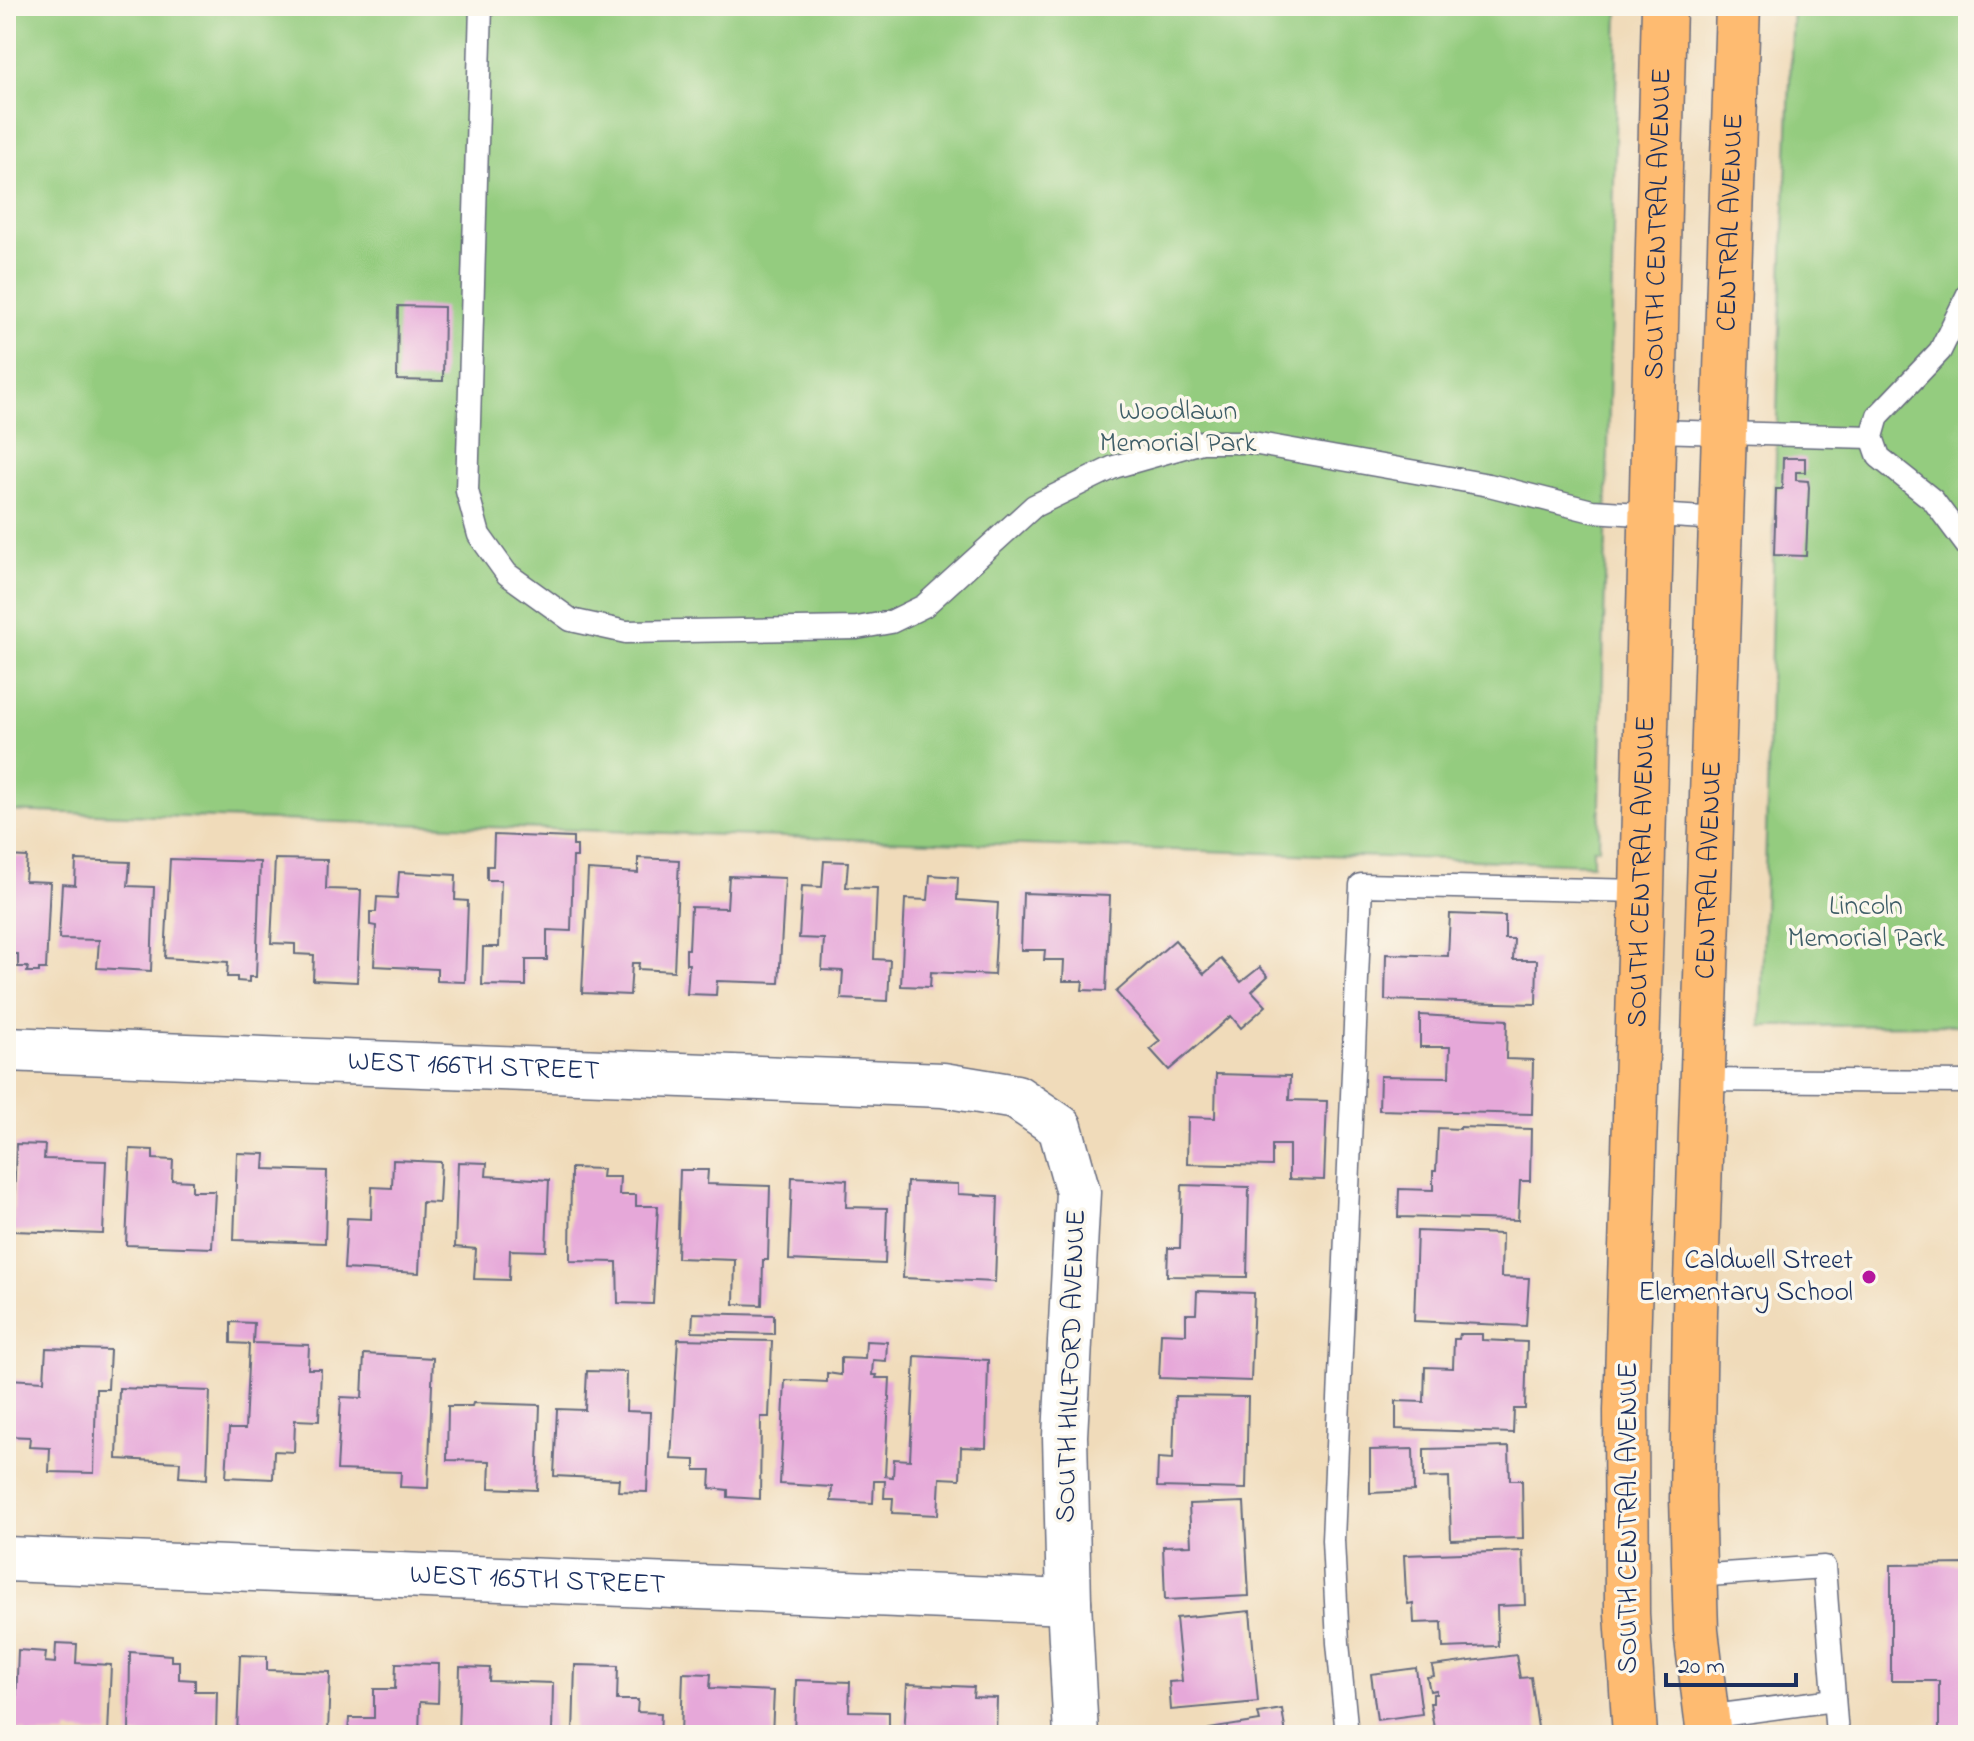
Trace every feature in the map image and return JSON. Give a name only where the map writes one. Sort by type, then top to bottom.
[{"type":"main road","name":"SOUTH CENTRAL AVENUE","points":[[1635,1735],[1627,1614],[1626,1411],[1664,6]]},
{"type":"main road","name":"CENTRAL AVENUE","points":[[1707,1726],[1696,1631],[1692,1498],[1702,1080],[1738,6]]},
{"type":"street","name":"WEST 166TH STREET","points":[[6,1049],[943,1085]]},
{"type":"street","name":"SOUTH HILLFORD AVENUE","points":[[943,1085],[1016,1097],[1060,1127],[1078,1192],[1065,1436],[1076,1735]]},
{"type":"street","name":"WEST 165TH STREET","points":[[6,1559],[1069,1602]]},
{"type":"lane","points":[[481,6],[467,491],[479,535],[507,574],[571,620],[626,632],[857,628],[891,622],[924,606],[1034,506],[1114,467],[1202,442],[1247,442],[1489,485],[1592,511],[1720,519]]},
{"type":"lane","points":[[1968,294],[1940,351],[1878,416],[1872,437],[1879,457],[1933,500],[1968,547]]},
{"type":"lane","points":[[1654,431],[1872,437]]},
{"type":"lane","points":[[1347,1735],[1333,1540],[1361,885],[1642,891]]},
{"type":"lane","points":[[1702,1080],[1968,1082]]},
{"type":"lane","points":[[1694,1576],[1824,1567],[1837,1735]]},
{"type":"lane","points":[[1707,1726],[1834,1700]]},
{"type":"green space","name":"Woodlawn Memorial Park","points":[[6,6],[1618,6],[1599,848],[1593,849],[1593,864],[6,811]]},
{"type":"green space","name":"Lincoln Memorial Park","points":[[1793,6],[1968,6],[1968,1025],[1761,1026],[1778,380]]},
{"type":"building","points":[[398,306],[444,307],[443,381],[397,380]]},
{"type":"building","points":[[1783,458],[1805,458],[1805,472],[1796,472],[1796,480],[1808,481],[1809,487],[1806,556],[1774,555],[1776,489],[1782,489]]},
{"type":"building","points":[[494,835],[573,838],[573,846],[577,846],[577,857],[573,857],[571,931],[547,930],[547,960],[526,960],[526,986],[482,985],[483,947],[499,947],[501,880],[487,880],[487,866],[493,866]]},
{"type":"building","points":[[6,856],[27,857],[25,881],[50,882],[46,969],[39,969],[39,972],[27,972],[28,967],[18,967],[18,954],[6,954]]},
{"type":"building","points":[[638,858],[679,860],[674,971],[638,969],[639,963],[632,963],[630,995],[582,993],[588,870],[638,873]]},
{"type":"building","points":[[170,859],[260,862],[256,977],[249,977],[249,982],[227,977],[228,962],[165,958]]},
{"type":"building","points":[[275,859],[327,860],[326,889],[361,890],[357,982],[313,980],[314,955],[295,954],[295,944],[271,943]]},
{"type":"building","points":[[76,860],[130,862],[128,886],[154,887],[151,971],[97,968],[99,940],[59,939],[62,884],[75,885]]},
{"type":"building","points":[[824,861],[848,862],[846,887],[877,888],[874,959],[890,960],[888,1001],[841,999],[843,971],[822,970],[824,939],[799,938],[802,886],[822,887]]},
{"type":"building","points":[[399,872],[456,875],[455,900],[468,901],[465,982],[437,981],[437,969],[374,966],[376,926],[370,925],[370,912],[376,912],[377,897],[397,898]]},
{"type":"building","points":[[930,875],[958,877],[957,900],[998,903],[994,975],[931,972],[930,987],[901,986],[905,899],[928,900]]},
{"type":"building","points":[[729,876],[785,878],[779,983],[717,981],[716,995],[687,994],[689,964],[686,964],[686,949],[689,949],[691,907],[727,908]]},
{"type":"building","points":[[1023,893],[1110,896],[1106,991],[1082,990],[1083,981],[1063,981],[1064,960],[1044,960],[1045,950],[1021,950]]},
{"type":"building","points":[[1450,914],[1505,916],[1505,939],[1514,939],[1513,960],[1537,960],[1536,1004],[1385,1000],[1386,954],[1448,956]]},
{"type":"building","points":[[1175,940],[1204,974],[1221,959],[1241,982],[1260,967],[1268,976],[1252,991],[1266,1006],[1241,1028],[1231,1016],[1169,1070],[1150,1049],[1160,1041],[1116,992]]},
{"type":"building","points":[[1420,1015],[1507,1020],[1506,1059],[1533,1060],[1532,1114],[1379,1110],[1380,1076],[1449,1077],[1450,1047],[1420,1047]]},
{"type":"building","points":[[1216,1074],[1290,1076],[1289,1100],[1327,1101],[1324,1180],[1289,1179],[1289,1145],[1272,1145],[1272,1166],[1187,1164],[1188,1117],[1215,1118]]},
{"type":"building","points":[[1438,1128],[1531,1129],[1530,1181],[1520,1181],[1518,1220],[1398,1217],[1399,1189],[1433,1190]]},
{"type":"building","points":[[16,1144],[45,1145],[44,1159],[106,1161],[103,1234],[13,1231]]},
{"type":"building","points":[[130,1149],[153,1150],[153,1159],[173,1160],[172,1180],[192,1181],[192,1191],[215,1191],[212,1248],[126,1245]]},
{"type":"building","points":[[237,1153],[265,1154],[264,1169],[327,1171],[325,1243],[234,1240]]},
{"type":"building","points":[[393,1160],[441,1162],[439,1203],[422,1202],[419,1273],[344,1269],[347,1218],[371,1219],[372,1187],[392,1188]]},
{"type":"building","points":[[458,1162],[487,1163],[486,1176],[549,1180],[546,1251],[510,1250],[509,1280],[474,1279],[476,1249],[455,1247]]},
{"type":"building","points":[[571,1168],[603,1169],[602,1177],[620,1177],[619,1195],[636,1195],[636,1206],[658,1206],[653,1304],[618,1303],[617,1262],[570,1261]]},
{"type":"building","points":[[680,1170],[708,1170],[707,1184],[770,1186],[768,1260],[763,1260],[762,1305],[734,1304],[735,1260],[677,1258]]},
{"type":"building","points":[[792,1177],[847,1180],[846,1207],[887,1208],[885,1264],[789,1260]]},
{"type":"building","points":[[907,1182],[958,1184],[958,1194],[998,1196],[995,1282],[903,1278]]},
{"type":"building","points":[[1182,1185],[1249,1187],[1247,1277],[1167,1276],[1168,1248],[1180,1248]]},
{"type":"building","points":[[1417,1231],[1502,1234],[1501,1277],[1529,1278],[1526,1326],[1414,1321]]},
{"type":"building","points":[[1197,1291],[1254,1293],[1251,1381],[1159,1378],[1161,1333],[1186,1334],[1186,1314],[1196,1314]]},
{"type":"building","points":[[693,1313],[774,1315],[774,1334],[692,1332]]},
{"type":"building","points":[[231,1322],[254,1323],[253,1343],[309,1345],[308,1369],[321,1369],[319,1421],[295,1420],[294,1452],[274,1451],[273,1479],[226,1477],[229,1429],[245,1429],[249,1344],[231,1343]]},
{"type":"building","points":[[1460,1334],[1482,1334],[1482,1340],[1527,1342],[1525,1409],[1514,1409],[1513,1433],[1396,1429],[1396,1401],[1424,1402],[1425,1367],[1453,1368],[1454,1339],[1459,1339]]},
{"type":"building","points":[[678,1339],[772,1341],[769,1417],[761,1417],[760,1499],[728,1497],[728,1490],[710,1488],[711,1470],[695,1470],[695,1460],[671,1459]]},
{"type":"building","points":[[866,1341],[887,1342],[886,1361],[873,1360],[872,1375],[890,1378],[885,1476],[893,1477],[894,1459],[910,1460],[915,1356],[988,1360],[986,1448],[961,1447],[960,1479],[940,1478],[938,1515],[892,1513],[893,1498],[884,1498],[885,1481],[874,1481],[873,1503],[831,1501],[832,1487],[780,1484],[785,1380],[827,1382],[827,1373],[841,1375],[841,1358],[865,1359]]},
{"type":"building","points":[[46,1348],[110,1350],[108,1389],[96,1389],[94,1473],[49,1472],[50,1448],[29,1447],[30,1437],[7,1436],[8,1379],[44,1381]]},
{"type":"building","points":[[364,1354],[433,1358],[428,1488],[400,1487],[401,1472],[337,1470],[341,1397],[362,1398]]},
{"type":"building","points":[[587,1371],[627,1372],[626,1411],[650,1412],[647,1492],[618,1491],[619,1479],[554,1476],[557,1409],[585,1410]]},
{"type":"building","points":[[119,1388],[210,1391],[207,1479],[179,1477],[180,1462],[117,1459]]},
{"type":"building","points":[[1175,1396],[1248,1397],[1246,1489],[1157,1487],[1158,1458],[1173,1459]]},
{"type":"building","points":[[473,1403],[540,1405],[537,1490],[489,1488],[490,1461],[447,1460],[448,1406],[472,1406]]},
{"type":"building","points":[[1509,1447],[1510,1480],[1522,1480],[1523,1538],[1451,1540],[1449,1477],[1424,1478],[1424,1449]]},
{"type":"building","points":[[1413,1449],[1414,1491],[1370,1493],[1370,1450]]},
{"type":"building","points":[[1244,1502],[1249,1596],[1165,1600],[1163,1546],[1191,1545],[1189,1504]]},
{"type":"building","points":[[1523,1551],[1525,1605],[1497,1606],[1498,1646],[1443,1648],[1442,1622],[1414,1623],[1413,1603],[1408,1604],[1406,1595],[1404,1555]]},
{"type":"building","points":[[1967,1564],[1968,1735],[1939,1735],[1939,1681],[1891,1681],[1891,1565]]},
{"type":"building","points":[[1250,1611],[1258,1702],[1171,1710],[1169,1682],[1182,1681],[1176,1618]]},
{"type":"building","points":[[56,1643],[77,1644],[76,1663],[111,1665],[108,1734],[67,1731],[67,1735],[26,1735],[26,1731],[15,1730],[18,1650],[46,1652],[45,1662],[55,1663]]},
{"type":"building","points":[[130,1652],[171,1655],[171,1661],[179,1661],[179,1679],[195,1680],[195,1691],[217,1691],[216,1735],[129,1735]]},
{"type":"building","points":[[240,1655],[267,1656],[267,1670],[330,1672],[328,1735],[237,1735]]},
{"type":"building","points":[[1516,1655],[1520,1678],[1531,1677],[1539,1735],[1435,1735],[1430,1703],[1433,1703],[1436,1690],[1430,1691],[1427,1677],[1434,1676],[1432,1666]]},
{"type":"building","points":[[396,1663],[439,1664],[438,1703],[420,1702],[419,1735],[348,1735],[349,1718],[374,1718],[374,1689],[395,1689]]},
{"type":"building","points":[[575,1665],[618,1666],[617,1700],[638,1700],[637,1712],[661,1713],[660,1735],[573,1735]]},
{"type":"building","points":[[460,1667],[490,1668],[489,1681],[553,1683],[552,1735],[458,1735]]},
{"type":"building","points":[[1416,1668],[1422,1714],[1377,1720],[1371,1674]]},
{"type":"building","points":[[683,1673],[711,1674],[710,1688],[774,1691],[772,1735],[681,1735]]},
{"type":"building","points":[[796,1680],[850,1682],[849,1711],[889,1712],[889,1735],[794,1735]]},
{"type":"building","points":[[907,1684],[974,1687],[973,1697],[997,1698],[996,1735],[904,1735]]},
{"type":"building","points":[[1282,1709],[1286,1735],[1210,1735],[1209,1729],[1260,1721],[1258,1713]]},
{"type":"place","name":"Caldwell Street Elementary School","points":[[1869,1277]]}]
